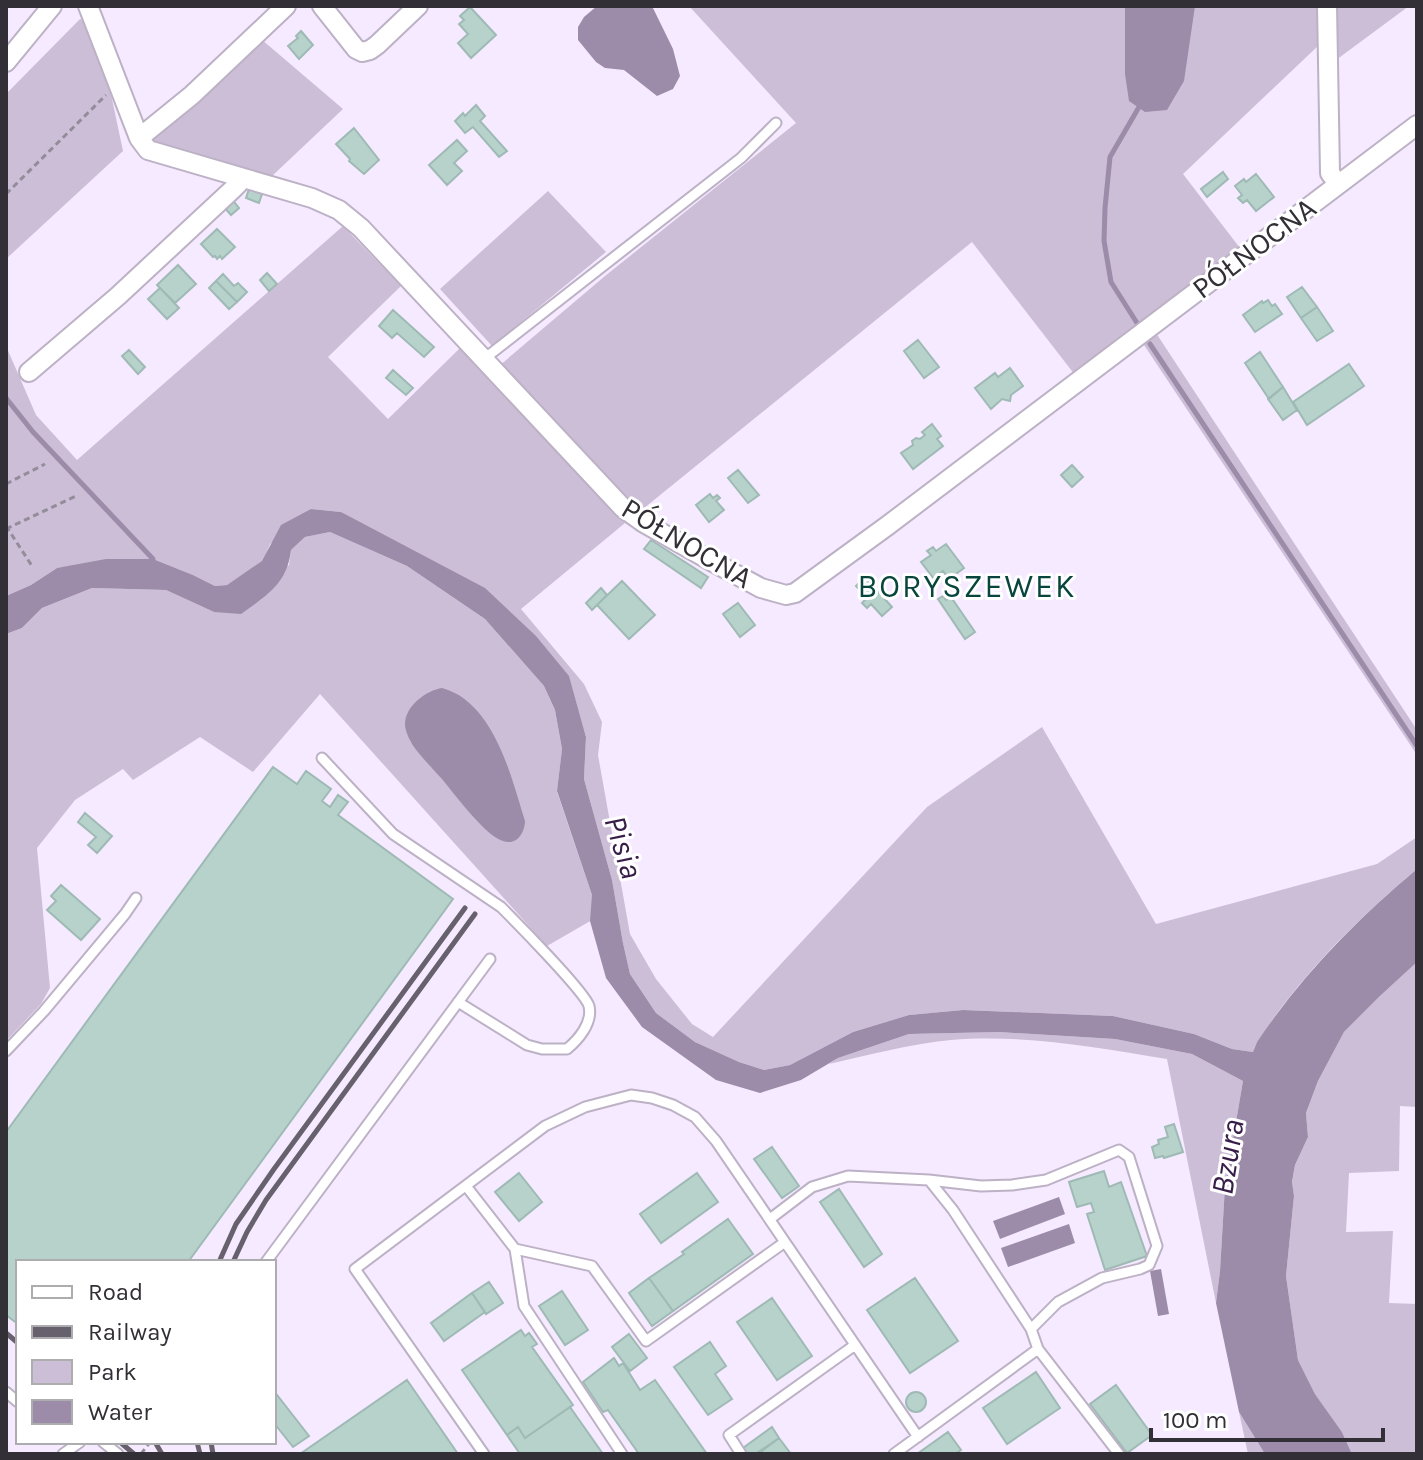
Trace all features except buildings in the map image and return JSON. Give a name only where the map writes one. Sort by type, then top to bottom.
[{"type":"street","points":[[6,62],[52,6]]},
{"type":"street","points":[[88,6],[139,138],[192,95],[286,6]]},
{"type":"street","points":[[322,6],[356,49],[362,52],[377,45],[418,6]]},
{"type":"street","name":"PÓŁNOCNA","points":[[1327,6],[1330,173],[1338,184]]},
{"type":"street","name":"PÓŁNOCNA","points":[[139,138],[148,150],[161,155],[299,194],[339,210],[361,228],[623,508],[761,588],[786,595],[795,593],[887,526],[1417,125]]},
{"type":"street","points":[[29,372],[130,285],[233,189],[240,177]]},
{"type":"lane","points":[[484,359],[741,158],[776,123]]},
{"type":"lane","points":[[322,758],[393,834],[490,899],[515,921],[589,1005],[589,1021],[577,1041],[567,1049],[542,1049],[527,1045],[458,1002]]},
{"type":"lane","points":[[6,1051],[54,999],[136,898]]},
{"type":"lane","points":[[267,1260],[490,959]]},
{"type":"lane","points":[[484,1454],[355,1269],[545,1126],[585,1107],[631,1095],[673,1105],[695,1117],[716,1141],[918,1437]]},
{"type":"lane","points":[[770,1219],[812,1187],[848,1176],[981,1186],[1012,1185],[1046,1180],[1119,1150],[1129,1157],[1157,1246],[1149,1265],[1102,1278],[1058,1302],[1031,1329]]},
{"type":"lane","points":[[929,1180],[953,1210],[1031,1329],[1038,1349],[1119,1454]]},
{"type":"lane","points":[[466,1186],[515,1249],[524,1306],[622,1454]]},
{"type":"lane","points":[[515,1249],[592,1266],[646,1341],[785,1242]]},
{"type":"lane","points":[[741,1454],[729,1435],[855,1345]]},
{"type":"lane","points":[[894,1454],[1038,1349]]},
{"type":"path","points":[[6,194],[110,91],[119,86]]},
{"type":"path","points":[[6,484],[45,464]]},
{"type":"path","points":[[32,566],[6,528],[78,495]]},
{"type":"green space","points":[[689,6],[1317,6],[1318,46],[1183,174],[1240,248],[1075,375],[972,242],[638,513],[499,366],[605,276],[796,123]]},
{"type":"green space","points":[[1335,6],[1409,6],[1336,60]]},
{"type":"green space","points":[[80,19],[87,22],[108,80],[123,151],[6,259],[6,94]]},
{"type":"green space","points":[[261,39],[343,109],[271,177],[149,140]]},
{"type":"green space","points":[[548,191],[606,252],[492,346],[440,289]]},
{"type":"green space","points":[[343,226],[401,286],[328,357],[388,419],[460,348],[625,523],[521,609],[584,684],[602,722],[598,755],[630,934],[656,979],[692,1024],[713,1037],[927,807],[1042,727],[1156,924],[1377,864],[1417,837],[1417,869],[1372,908],[1311,971],[1274,1017],[1253,1052],[1232,1049],[1194,1034],[1113,1016],[963,1010],[909,1015],[853,1032],[790,1065],[764,1070],[695,1042],[656,1013],[630,974],[612,880],[584,779],[586,737],[569,677],[341,512],[311,509],[270,544],[263,561],[227,585],[215,586],[153,559],[57,568],[6,596],[6,346],[36,415],[77,460]]},
{"type":"green space","points":[[1156,333],[1417,730],[1417,755],[1142,342]]},
{"type":"green space","points":[[330,532],[407,566],[485,619],[544,686],[555,710],[562,749],[557,792],[592,895],[592,920],[547,946],[320,694],[253,772],[200,737],[133,780],[123,769],[75,800],[37,848],[50,988],[41,1004],[6,1041],[6,634],[22,628],[42,608],[92,588],[166,590],[214,612],[289,565],[291,550],[305,537]]},
{"type":"green space","points":[[1417,962],[1417,1107],[1400,1106],[1399,1171],[1349,1173],[1346,1232],[1393,1231],[1389,1303],[1417,1304],[1417,1454],[1352,1454],[1298,1360],[1286,1276],[1294,1196],[1292,1183],[1295,1165],[1308,1137],[1306,1113],[1318,1081],[1344,1032]]},
{"type":"green space","points":[[999,1032],[1115,1039],[1192,1054],[1243,1081],[1225,1186],[1216,1303],[1167,1059],[1059,1043],[978,1039],[920,1044],[829,1064],[838,1058],[909,1034]]},
{"type":"green space","points":[[1239,1412],[1265,1454],[1248,1454]]},
{"type":"water","points":[[597,6],[652,6],[673,49],[680,76],[673,89],[657,96],[624,70],[605,68],[596,62],[578,40],[578,27]]},
{"type":"water","points":[[1125,6],[1195,6],[1184,81],[1167,110],[1145,112],[1129,101],[1125,74]]},
{"type":"water","points":[[311,509],[341,512],[485,588],[536,636],[569,676],[586,737],[584,779],[612,880],[630,974],[656,1013],[695,1042],[739,1062],[764,1070],[790,1065],[853,1032],[909,1015],[963,1010],[1113,1016],[1194,1034],[1232,1049],[1253,1052],[1274,1017],[1311,971],[1351,928],[1417,869],[1417,962],[1344,1032],[1318,1081],[1306,1113],[1308,1137],[1295,1165],[1292,1182],[1294,1196],[1286,1276],[1298,1360],[1352,1454],[1265,1454],[1239,1412],[1216,1303],[1225,1186],[1243,1081],[1192,1054],[1115,1039],[999,1032],[909,1034],[838,1058],[801,1080],[760,1093],[716,1080],[642,1027],[606,978],[590,921],[592,895],[557,791],[562,749],[555,710],[544,686],[485,619],[407,566],[330,532],[305,537],[291,550],[285,572],[274,588],[241,614],[214,612],[166,590],[92,588],[42,608],[22,628],[6,634],[6,596],[57,568],[106,559],[153,559],[215,586],[227,585],[262,561],[281,525]]},
{"type":"water","points":[[442,688],[460,696],[475,708],[498,743],[525,821],[523,832],[515,840],[501,840],[484,828],[409,739],[405,724],[409,711],[424,696]]},
{"type":"water","points":[[1059,1197],[1065,1214],[1000,1239],[993,1221]]},
{"type":"water","points":[[1069,1224],[1075,1243],[1008,1267],[1001,1248]]},
{"type":"water","points":[[1161,1269],[1169,1314],[1158,1316],[1150,1271]]},
{"type":"waterway","points":[[1137,323],[1111,282],[1104,241],[1110,157],[1139,107]]},
{"type":"waterway","points":[[1150,344],[1417,746]]},
{"type":"waterway","points":[[6,398],[33,432],[153,559],[152,564]]},
{"type":"railway","points":[[220,1260],[236,1224],[274,1169],[465,908]]},
{"type":"railway","points":[[234,1260],[266,1200],[475,914]]},
{"type":"railway","points":[[6,1333],[16,1341]]},
{"type":"railway","points":[[122,1444],[134,1454]]},
{"type":"railway","points":[[156,1444],[162,1454]]},
{"type":"railway","points":[[198,1444],[200,1454]]},
{"type":"railway","points":[[211,1444],[213,1454]]},
{"type":"district","name":"BORYSZEWEK","points":[[967,586]]},
{"type":"water label","name":"Pisia","points":[[624,847]]},
{"type":"water label","name":"Bzura","points":[[1227,1157]]}]
